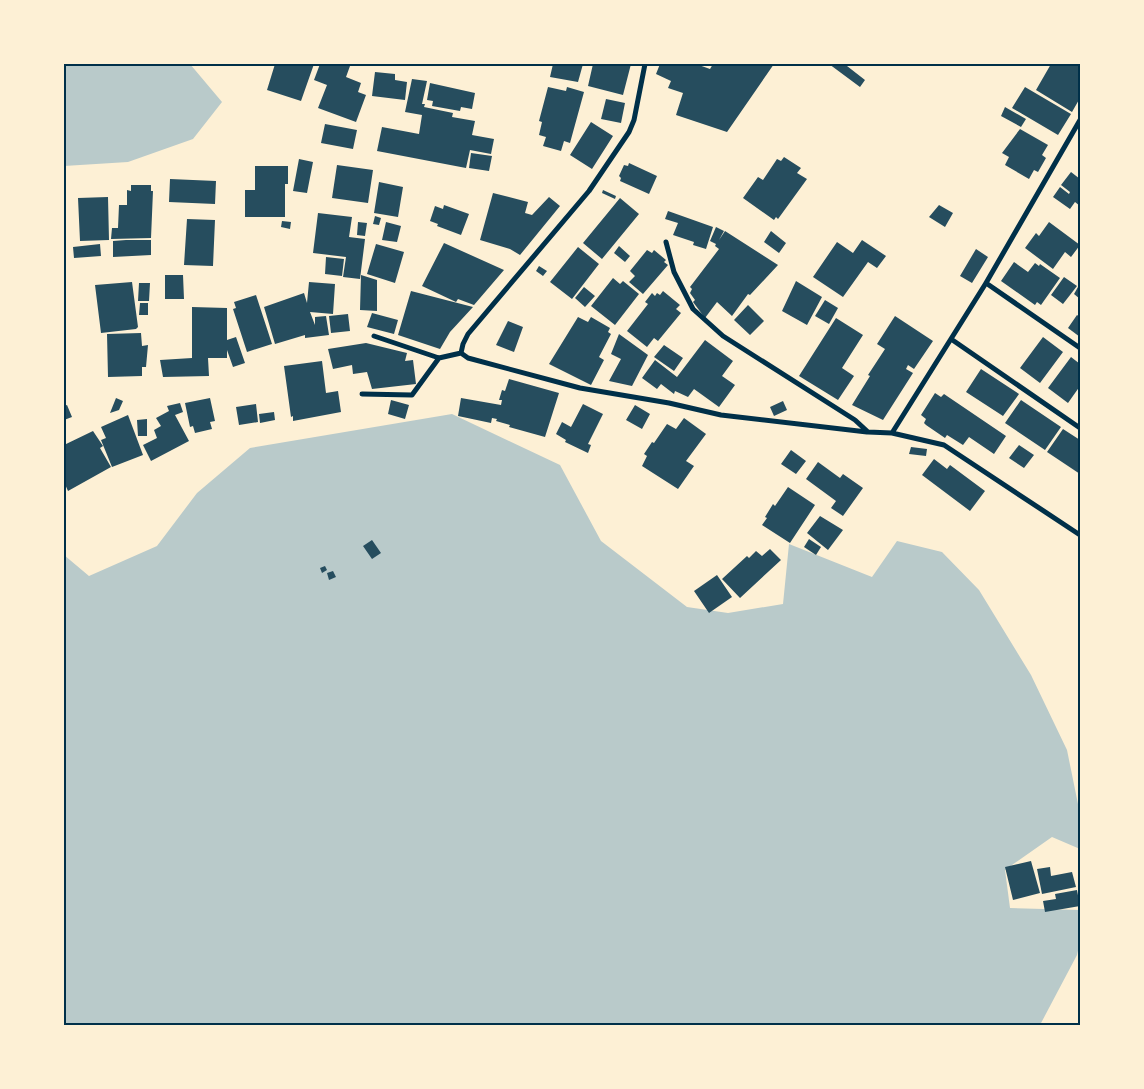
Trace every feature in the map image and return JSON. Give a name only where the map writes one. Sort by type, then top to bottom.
[{"type":"street","points":[[461,353],[468,334],[589,191],[629,132],[634,120],[644,64]]},
{"type":"street","points":[[892,433],[986,283],[1080,120]]},
{"type":"street","points":[[666,242],[674,272],[693,309],[723,336],[855,420],[868,432]]},
{"type":"street","points":[[986,283],[1080,348]]},
{"type":"street","points":[[374,336],[439,358],[461,353],[468,358],[580,388],[669,403],[721,415],[868,432],[892,433],[944,445],[1080,535]]},
{"type":"street","points":[[951,339],[1080,428]]},
{"type":"street","points":[[362,394],[412,395],[439,358]]},
{"type":"shaded area","points":[[64,64],[190,64],[222,102],[193,139],[128,162],[64,166]]},
{"type":"shaded area","points":[[452,414],[560,465],[601,541],[687,607],[728,613],[783,604],[789,544],[872,577],[897,541],[942,552],[979,590],[1031,675],[1067,750],[1080,814],[1080,849],[1052,837],[1005,870],[1010,908],[1080,910],[1080,942],[1077,955],[1040,1025],[64,1025],[64,555],[89,576],[157,546],[197,493],[250,448]]},
{"type":"building","points":[[275,64],[314,64],[301,101],[267,90]]},
{"type":"building","points":[[320,64],[343,64],[350,66],[346,77],[361,83],[358,92],[366,95],[356,122],[318,108],[327,85],[314,80]]},
{"type":"building","points":[[553,64],[583,64],[578,82],[550,77]]},
{"type":"building","points":[[593,64],[631,64],[623,95],[588,86]]},
{"type":"building","points":[[660,64],[696,64],[710,69],[713,64],[774,64],[727,132],[676,115],[683,93],[668,88],[671,81],[656,74]]},
{"type":"building","points":[[829,64],[849,64],[847,66],[865,80],[860,87]]},
{"type":"building","points":[[1051,64],[1080,64],[1080,98],[1072,112],[1036,90]]},
{"type":"building","points":[[375,72],[395,74],[395,80],[407,82],[405,100],[372,96]]},
{"type":"building","points":[[412,79],[427,81],[422,104],[425,104],[424,107],[453,113],[452,117],[475,121],[472,135],[494,139],[491,154],[470,150],[466,168],[377,151],[382,127],[419,134],[422,115],[405,112]]},
{"type":"building","points":[[430,83],[475,93],[472,109],[461,107],[460,111],[432,106],[433,101],[427,100]]},
{"type":"building","points":[[548,87],[566,91],[567,87],[584,92],[570,143],[564,141],[561,151],[543,146],[546,137],[539,135],[542,122],[539,121]]},
{"type":"building","points":[[1025,87],[1071,114],[1058,135],[1012,108]]},
{"type":"building","points":[[606,99],[625,103],[621,123],[601,119]]},
{"type":"building","points":[[1005,107],[1026,119],[1021,127],[1001,116]]},
{"type":"building","points":[[591,122],[613,136],[592,169],[570,155]]},
{"type":"building","points":[[325,124],[357,130],[353,149],[321,143]]},
{"type":"building","points":[[1020,129],[1048,145],[1042,155],[1046,158],[1038,172],[1034,170],[1029,179],[1005,165],[1009,157],[1002,153]]},
{"type":"building","points":[[471,153],[492,156],[489,171],[469,168]]},
{"type":"building","points":[[784,157],[801,168],[797,173],[807,179],[778,219],[776,217],[774,220],[743,198],[758,177],[763,180],[777,159],[781,161]]},
{"type":"building","points":[[299,159],[313,162],[307,193],[293,191]]},
{"type":"building","points":[[629,163],[657,176],[649,194],[620,181],[621,178],[619,176],[624,165],[628,166]]},
{"type":"building","points":[[337,165],[373,170],[368,203],[332,198]]},
{"type":"building","points":[[255,166],[288,166],[288,184],[285,184],[285,217],[245,217],[245,190],[255,190]]},
{"type":"building","points":[[1071,172],[1080,179],[1080,206],[1075,202],[1070,209],[1053,197],[1060,187],[1069,194],[1070,192],[1061,185]]},
{"type":"building","points":[[170,179],[216,181],[215,204],[169,202]]},
{"type":"building","points":[[379,182],[403,187],[398,217],[374,213]]},
{"type":"building","points":[[131,185],[151,185],[151,191],[153,191],[151,238],[111,239],[112,228],[118,228],[119,205],[127,205],[127,190],[131,191]]},
{"type":"building","points":[[603,190],[616,196],[615,199],[602,193]]},
{"type":"building","points":[[493,193],[528,202],[525,213],[532,215],[549,197],[560,206],[520,255],[510,249],[480,240]]},
{"type":"building","points":[[108,197],[109,240],[80,241],[78,198]]},
{"type":"building","points":[[620,198],[639,214],[602,259],[583,243]]},
{"type":"building","points":[[444,205],[469,214],[461,235],[437,226],[438,224],[430,221],[435,206],[443,209]]},
{"type":"building","points":[[939,205],[953,213],[945,227],[929,217]]},
{"type":"building","points":[[668,211],[713,227],[706,249],[693,245],[694,242],[673,235],[678,223],[665,219]]},
{"type":"building","points":[[318,213],[352,217],[349,237],[365,239],[360,279],[343,277],[346,257],[313,253]]},
{"type":"building","points":[[375,216],[381,218],[379,225],[373,224]]},
{"type":"building","points":[[187,219],[215,220],[213,266],[184,265]]},
{"type":"building","points":[[282,221],[291,222],[290,229],[281,227]]},
{"type":"building","points":[[358,222],[367,223],[365,236],[357,235]]},
{"type":"building","points":[[386,222],[401,226],[397,242],[382,240]]},
{"type":"building","points":[[1049,222],[1080,245],[1071,257],[1065,252],[1053,269],[1025,248],[1036,233],[1039,236]]},
{"type":"building","points":[[716,227],[724,231],[719,240],[725,231],[778,265],[750,295],[748,294],[732,316],[717,302],[705,318],[693,302],[695,300],[690,293],[692,289],[690,287],[719,249],[715,246],[716,244],[710,241]]},
{"type":"building","points":[[771,231],[786,243],[779,253],[764,242]]},
{"type":"building","points":[[151,240],[151,255],[113,257],[113,241]]},
{"type":"building","points":[[862,240],[886,256],[877,268],[868,262],[843,297],[813,277],[837,242],[853,253]]},
{"type":"building","points":[[444,243],[504,270],[474,305],[458,299],[456,302],[422,286]]},
{"type":"building","points":[[100,244],[101,256],[74,258],[73,247]]},
{"type":"building","points":[[376,244],[404,252],[395,283],[367,274]]},
{"type":"building","points":[[619,246],[630,256],[625,262],[614,253]]},
{"type":"building","points":[[578,247],[599,264],[572,299],[550,282]]},
{"type":"building","points":[[976,249],[988,257],[972,283],[960,276]]},
{"type":"building","points":[[647,250],[652,253],[654,250],[666,260],[664,262],[668,265],[643,294],[629,282],[635,276],[630,271]]},
{"type":"building","points":[[326,257],[344,259],[342,276],[325,274]]},
{"type":"building","points":[[1014,262],[1028,272],[1035,263],[1039,266],[1040,264],[1060,278],[1041,305],[1037,302],[1035,305],[1001,281]]},
{"type":"building","points":[[539,266],[547,271],[543,276],[536,271]]},
{"type":"building","points":[[165,275],[183,275],[184,299],[165,299]]},
{"type":"building","points":[[361,275],[377,280],[377,311],[360,310]]},
{"type":"building","points":[[1064,277],[1077,286],[1063,304],[1051,295]]},
{"type":"building","points":[[613,278],[620,284],[623,281],[639,294],[615,325],[591,306]]},
{"type":"building","points":[[796,281],[822,297],[807,325],[782,311]]},
{"type":"building","points":[[132,282],[138,327],[136,329],[101,333],[95,285]]},
{"type":"building","points":[[309,282],[335,284],[333,314],[310,312],[315,325],[315,317],[326,316],[329,335],[305,338],[305,335],[275,344],[264,307],[304,293],[307,303]]},
{"type":"building","points":[[139,283],[150,283],[149,301],[138,301]]},
{"type":"building","points":[[584,287],[595,296],[585,307],[575,298]]},
{"type":"building","points":[[1078,287],[1080,289],[1080,299],[1074,294]]},
{"type":"building","points":[[411,291],[473,307],[450,332],[440,349],[398,335]]},
{"type":"building","points":[[663,291],[680,305],[676,309],[681,313],[658,341],[654,338],[647,347],[627,331],[648,304],[645,302],[652,293],[655,296],[657,293],[660,295]]},
{"type":"building","points":[[256,295],[272,344],[247,352],[233,309],[236,308],[234,302]]},
{"type":"building","points":[[825,300],[838,308],[829,324],[815,316]]},
{"type":"building","points":[[140,303],[148,303],[148,315],[139,315]]},
{"type":"building","points":[[748,305],[764,321],[750,335],[734,320]]},
{"type":"building","points":[[192,307],[227,308],[227,340],[236,337],[245,363],[233,367],[227,350],[227,358],[208,358],[209,376],[163,377],[160,360],[192,358]]},
{"type":"building","points":[[372,313],[398,320],[394,334],[367,327]]},
{"type":"building","points":[[348,314],[350,331],[331,333],[329,316]]},
{"type":"building","points":[[1077,315],[1080,317],[1080,337],[1068,328]]},
{"type":"building","points":[[895,316],[933,341],[914,369],[908,365],[906,369],[913,373],[883,420],[852,405],[885,349],[877,344]]},
{"type":"building","points":[[578,317],[588,322],[591,317],[610,328],[608,332],[611,334],[599,357],[604,360],[591,385],[549,364]]},
{"type":"building","points":[[836,318],[863,335],[842,368],[854,376],[838,400],[799,376]]},
{"type":"building","points":[[508,321],[523,327],[514,352],[496,345]]},
{"type":"building","points":[[141,333],[142,346],[148,345],[146,367],[142,367],[142,376],[108,377],[107,334]]},
{"type":"building","points":[[619,334],[648,355],[632,386],[609,381],[621,359],[611,354]]},
{"type":"building","points":[[1043,337],[1063,352],[1040,383],[1020,368]]},
{"type":"building","points":[[705,340],[733,361],[722,376],[735,385],[719,407],[694,389],[688,397],[675,391],[674,394],[661,384],[657,389],[642,378],[655,360],[677,377]]},
{"type":"building","points":[[366,343],[407,353],[405,361],[413,360],[416,384],[372,389],[367,372],[353,374],[352,365],[333,369],[328,349]]},
{"type":"building","points":[[664,345],[683,358],[674,371],[654,357]]},
{"type":"building","points":[[1071,357],[1080,364],[1080,386],[1068,403],[1048,388]]},
{"type":"building","points":[[322,361],[326,393],[338,391],[341,412],[293,421],[284,366]]},
{"type":"building","points":[[981,369],[1019,394],[1003,416],[966,392]]},
{"type":"building","points":[[509,379],[559,393],[545,437],[509,427],[510,425],[496,421],[497,419],[492,418],[491,423],[458,416],[461,398],[501,405],[502,400],[499,400],[502,390],[505,391]]},
{"type":"building","points":[[935,393],[941,397],[944,394],[1006,436],[994,454],[969,437],[963,445],[947,435],[945,438],[924,423],[926,419],[921,415]]},
{"type":"building","points":[[116,398],[123,401],[119,410],[110,413]]},
{"type":"building","points":[[210,398],[215,421],[210,422],[212,429],[195,433],[193,426],[190,427],[185,403]]},
{"type":"building","points":[[391,400],[409,405],[405,419],[388,414]]},
{"type":"building","points":[[1021,400],[1061,427],[1045,450],[1005,423]]},
{"type":"building","points":[[783,401],[787,410],[774,416],[770,407]]},
{"type":"building","points":[[180,403],[183,412],[175,415],[189,441],[151,461],[143,445],[157,438],[154,430],[161,426],[156,418],[169,411],[167,406]]},
{"type":"building","points":[[256,404],[258,422],[239,425],[236,407]]},
{"type":"building","points":[[583,404],[603,414],[588,444],[591,445],[588,453],[565,442],[566,440],[556,434],[562,422],[571,427]]},
{"type":"building","points":[[67,405],[72,417],[64,420],[64,406]]},
{"type":"building","points":[[635,405],[650,414],[642,429],[626,420]]},
{"type":"building","points":[[274,412],[275,420],[260,423],[259,414]]},
{"type":"building","points":[[128,415],[143,455],[112,467],[101,440],[106,438],[101,427]]},
{"type":"building","points":[[684,418],[706,434],[686,461],[694,466],[678,489],[642,466],[647,456],[644,454],[667,424],[676,429]]},
{"type":"building","points":[[147,419],[147,436],[138,436],[137,420]]},
{"type":"building","points":[[1063,429],[1080,440],[1080,474],[1047,452]]},
{"type":"building","points":[[93,431],[103,446],[100,448],[111,467],[68,491],[64,482],[64,445]]},
{"type":"building","points":[[1019,445],[1034,455],[1024,468],[1009,458]]},
{"type":"building","points":[[911,447],[927,449],[926,456],[909,454]]},
{"type":"building","points":[[791,450],[806,461],[796,474],[781,464]]},
{"type":"building","points":[[934,459],[947,469],[950,465],[985,491],[970,511],[922,475]]},
{"type":"building","points":[[818,462],[840,478],[843,474],[863,488],[843,516],[831,508],[836,501],[806,479]]},
{"type":"building","points":[[788,487],[815,505],[790,543],[762,525],[773,504],[775,506]]},
{"type":"building","points":[[820,516],[843,530],[828,550],[807,533]]},
{"type":"building","points":[[809,539],[821,547],[816,555],[804,547]]},
{"type":"building","points":[[372,540],[381,553],[372,559],[363,546]]},
{"type":"building","points":[[770,549],[781,560],[740,598],[722,579],[747,556],[749,558],[756,551],[762,556]]},
{"type":"building","points":[[325,566],[327,570],[322,573],[320,568]]},
{"type":"building","points":[[333,571],[336,577],[329,580],[327,573]]},
{"type":"building","points":[[717,575],[732,597],[709,613],[694,591]]},
{"type":"building","points":[[1031,861],[1040,893],[1013,900],[1005,867]]},
{"type":"building","points":[[1050,867],[1051,876],[1072,872],[1076,887],[1042,894],[1037,869]]},
{"type":"building","points":[[1077,890],[1080,906],[1045,912],[1043,901],[1056,899],[1055,894]]}]
